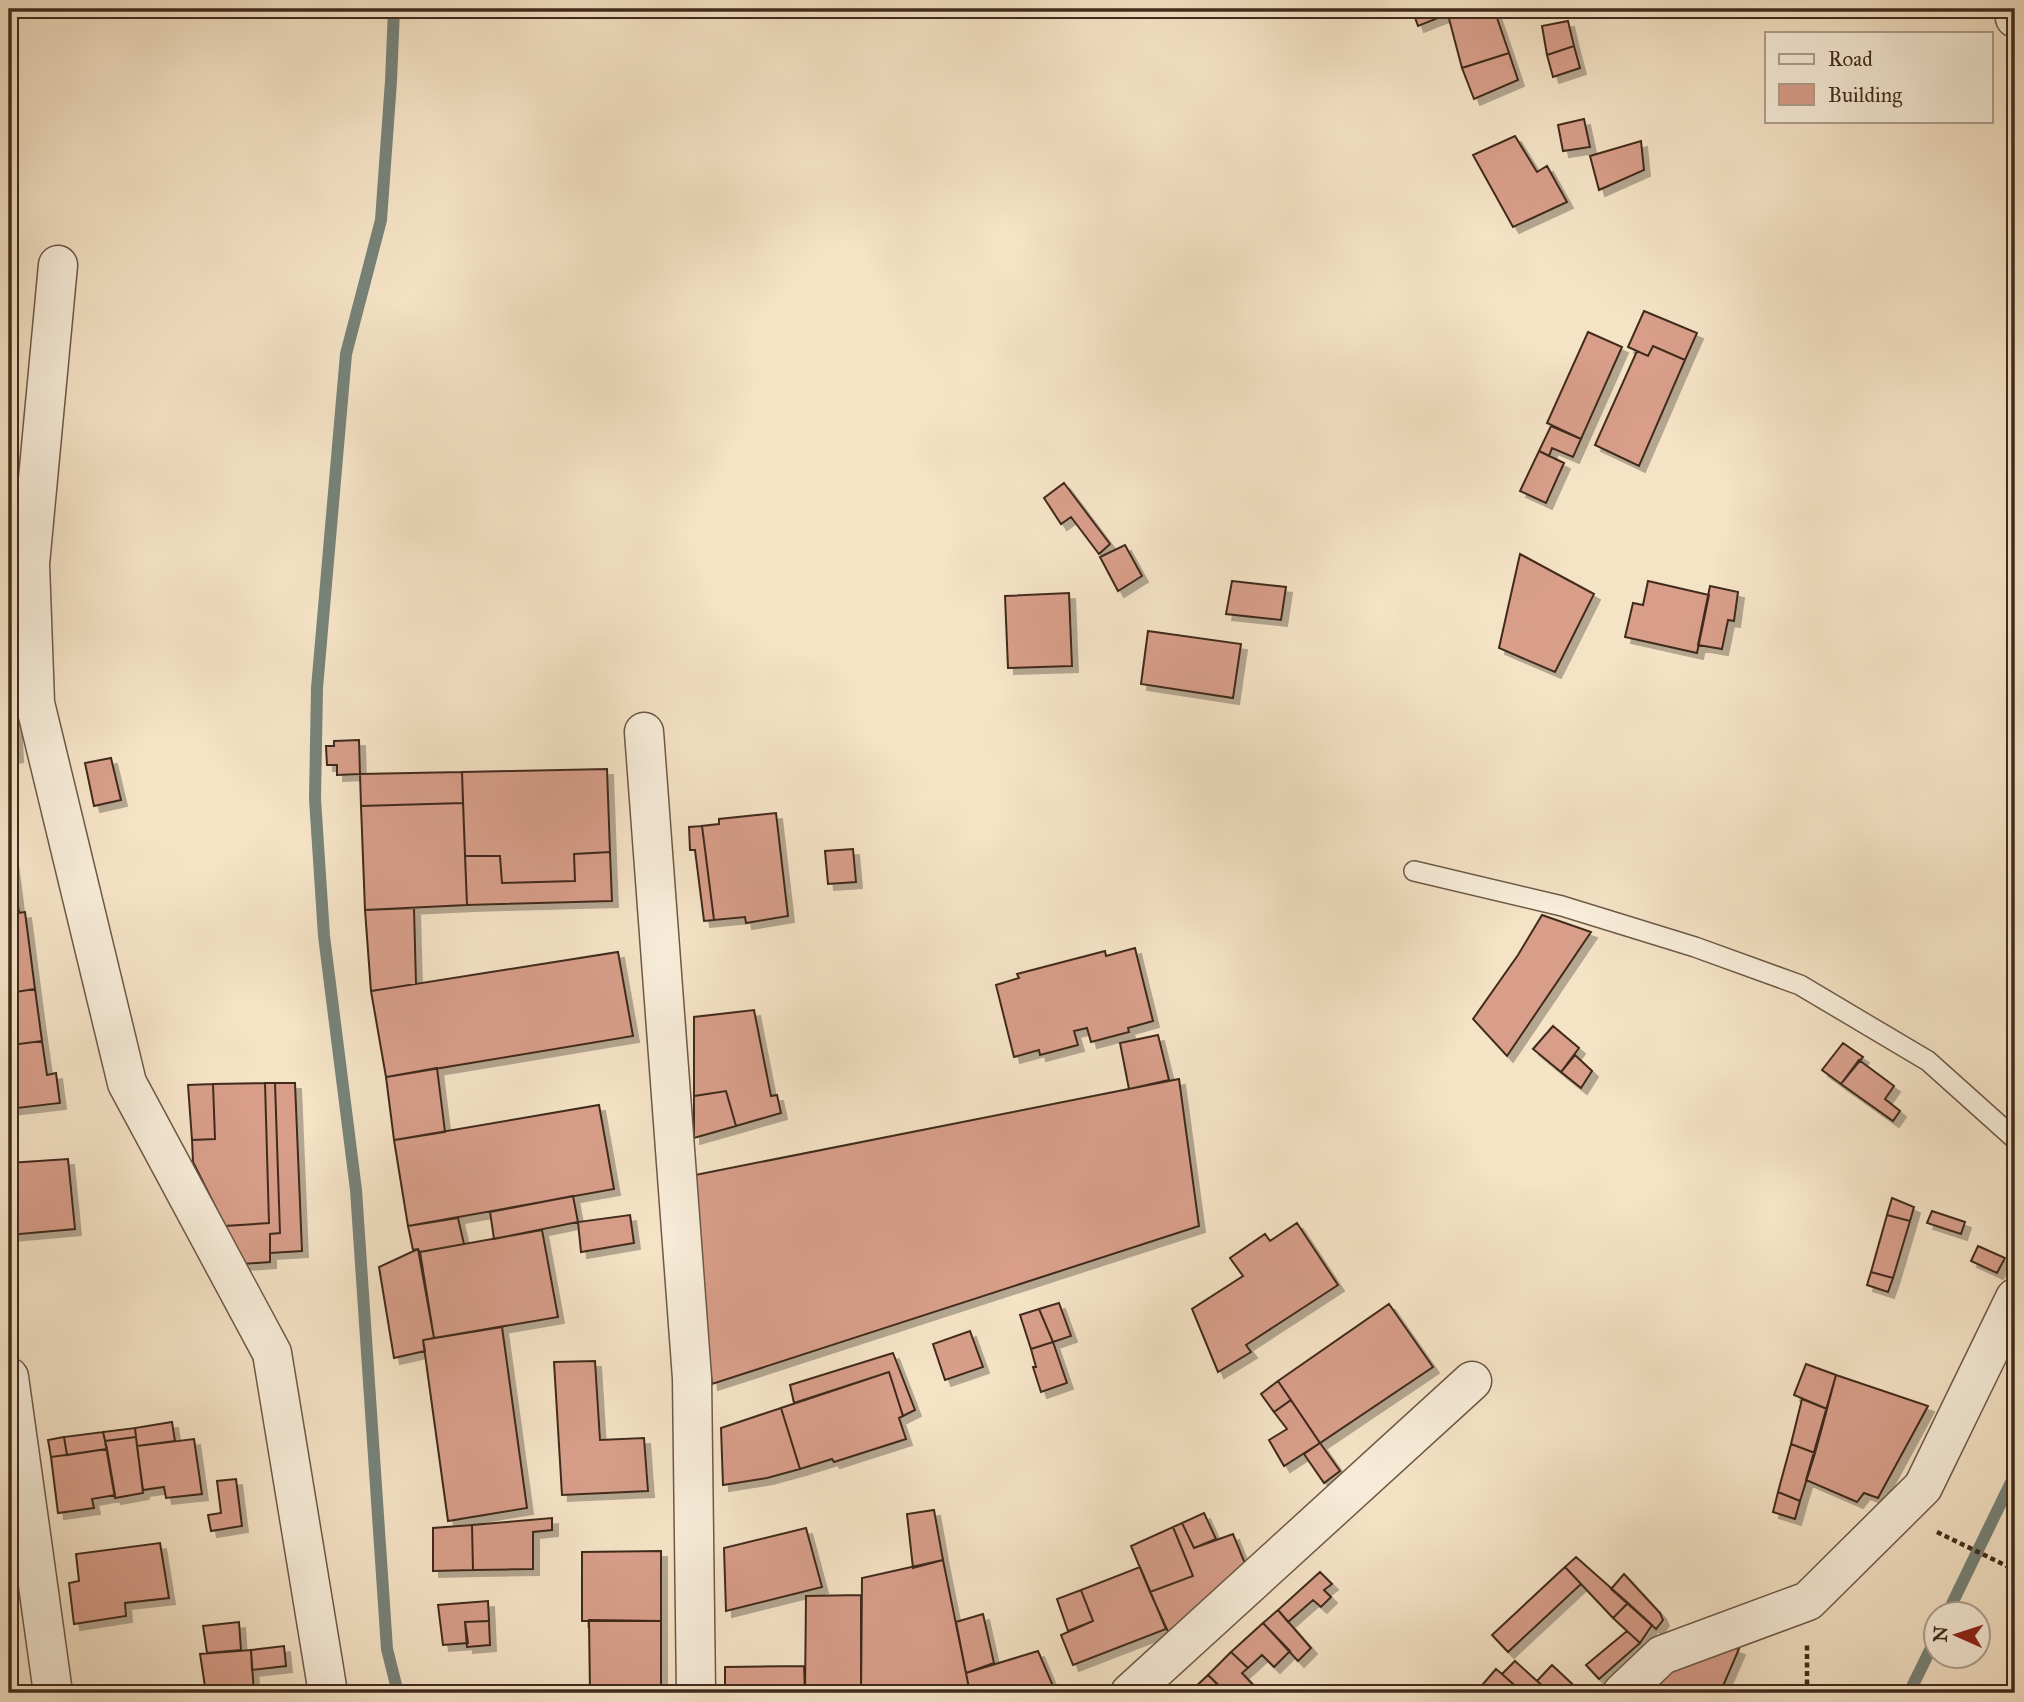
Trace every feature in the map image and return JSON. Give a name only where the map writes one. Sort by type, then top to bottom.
[{"type":"street","points":[[2013,9],[2015,18]]},
{"type":"street","points":[[58,265],[30,564],[35,703],[127,1083],[272,1353],[328,1693]]},
{"type":"street","points":[[644,732],[692,1378],[696,1693]]},
{"type":"street","points":[[1622,1693],[1661,1656],[1808,1601],[1923,1487],[2015,1298]]},
{"type":"street","points":[[9,1377],[53,1693]]},
{"type":"street","points":[[1130,1693],[1472,1381]]},
{"type":"lane","points":[[1414,871],[1562,906],[1695,947],[1800,985],[1927,1061],[2015,1139]]},
{"type":"path","points":[[1898,1512],[2015,1570]]},
{"type":"building","points":[[1412,9],[1434,9],[1438,18],[1418,26]]},
{"type":"building","points":[[1434,9],[1465,9],[1438,18]]},
{"type":"building","points":[[1465,9],[1494,9],[1509,53],[1462,68],[1448,15]]},
{"type":"building","points":[[1568,21],[1574,46],[1547,55],[1542,26]]},
{"type":"building","points":[[1574,46],[1580,68],[1553,77],[1547,55]]},
{"type":"building","points":[[1509,53],[1518,80],[1474,99],[1462,68]]},
{"type":"building","points":[[1584,119],[1590,147],[1563,151],[1558,125]]},
{"type":"building","points":[[1515,136],[1537,172],[1547,166],[1567,202],[1513,227],[1473,155]]},
{"type":"building","points":[[1641,141],[1644,170],[1599,190],[1590,156]]},
{"type":"building","points":[[1644,311],[1697,333],[1685,360],[1653,346],[1648,356],[1628,347]]},
{"type":"building","points":[[1588,332],[1622,347],[1581,439],[1547,423]]},
{"type":"building","points":[[1653,346],[1685,360],[1639,466],[1595,445],[1637,351],[1648,356]]},
{"type":"building","points":[[1551,426],[1581,439],[1573,457],[1552,448],[1549,456],[1539,451]]},
{"type":"building","points":[[1539,451],[1564,463],[1546,503],[1520,491]]},
{"type":"building","points":[[1064,483],[1110,544],[1099,554],[1071,517],[1061,524],[1044,498]]},
{"type":"building","points":[[1125,545],[1142,576],[1118,591],[1100,557]]},
{"type":"building","points":[[1520,554],[1594,594],[1555,672],[1499,648]]},
{"type":"building","points":[[1232,581],[1286,587],[1281,620],[1226,614]]},
{"type":"building","points":[[1648,581],[1709,595],[1697,653],[1625,637],[1633,603],[1643,605]]},
{"type":"building","points":[[1710,586],[1738,592],[1734,621],[1728,620],[1722,649],[1698,645]]},
{"type":"building","points":[[1069,593],[1072,666],[1008,668],[1005,596]]},
{"type":"building","points":[[1148,631],[1241,644],[1233,698],[1141,684]]},
{"type":"building","points":[[13,662],[17,756],[9,757],[9,663]]},
{"type":"building","points":[[359,740],[360,774],[337,775],[337,765],[327,765],[326,746],[334,746],[334,741]]},
{"type":"building","points":[[111,758],[121,800],[94,806],[85,763]]},
{"type":"building","points":[[607,769],[610,852],[574,854],[575,881],[502,883],[500,856],[465,856],[462,772]]},
{"type":"building","points":[[462,772],[463,803],[361,806],[360,774]]},
{"type":"building","points":[[463,803],[467,905],[365,910],[361,806]]},
{"type":"building","points":[[776,813],[788,916],[746,923],[745,917],[714,920],[702,826],[719,824],[719,819]]},
{"type":"building","points":[[702,826],[714,920],[704,921],[695,850],[690,850],[689,827]]},
{"type":"building","points":[[9,835],[19,913],[9,914]]},
{"type":"building","points":[[853,849],[856,882],[828,884],[825,851]]},
{"type":"building","points":[[610,852],[612,901],[467,905],[465,856],[500,856],[502,883],[575,881],[574,854]]},
{"type":"building","points":[[414,908],[416,984],[371,991],[365,910]]},
{"type":"building","points":[[25,912],[35,989],[9,993],[9,914]]},
{"type":"building","points":[[1542,915],[1591,932],[1507,1056],[1473,1019],[1518,955]]},
{"type":"building","points":[[1135,948],[1153,1021],[1128,1028],[1129,1032],[1091,1042],[1087,1028],[1074,1031],[1078,1045],[1040,1055],[1039,1050],[1014,1057],[996,985],[1019,978],[1017,974],[1105,951],[1106,956]]},
{"type":"building","points":[[618,952],[633,1036],[386,1077],[371,991]]},
{"type":"building","points":[[35,989],[42,1041],[11,1045],[15,1082],[9,1083],[9,993]]},
{"type":"building","points":[[754,1010],[771,1096],[777,1095],[781,1113],[736,1126],[726,1091],[694,1096],[694,1017]]},
{"type":"building","points":[[1553,1026],[1579,1048],[1561,1072],[1533,1049]]},
{"type":"building","points":[[1158,1035],[1169,1080],[1129,1089],[1120,1043]]},
{"type":"building","points":[[42,1041],[47,1075],[56,1073],[60,1103],[9,1109],[9,1083],[15,1082],[11,1045]]},
{"type":"building","points":[[1843,1043],[1863,1057],[1841,1084],[1822,1070]]},
{"type":"building","points":[[1575,1055],[1592,1071],[1581,1088],[1561,1072]]},
{"type":"building","points":[[1859,1060],[1894,1086],[1885,1099],[1900,1111],[1893,1121],[1841,1084]]},
{"type":"building","points":[[437,1068],[445,1132],[394,1140],[386,1077]]},
{"type":"building","points":[[1179,1079],[1199,1226],[712,1384],[690,1176]]},
{"type":"building","points":[[265,1083],[275,1083],[280,1233],[270,1234],[270,1262],[242,1264],[225,1226],[269,1223]]},
{"type":"building","points":[[265,1083],[269,1223],[225,1226],[193,1162],[192,1140],[215,1139],[213,1084]]},
{"type":"building","points":[[275,1083],[295,1083],[302,1251],[270,1253],[270,1234],[280,1233]]},
{"type":"building","points":[[213,1084],[215,1139],[192,1140],[188,1085]]},
{"type":"building","points":[[726,1091],[736,1126],[694,1138],[694,1096]]},
{"type":"building","points":[[599,1105],[614,1189],[408,1226],[394,1140]]},
{"type":"building","points":[[68,1159],[75,1229],[9,1235],[9,1163]]},
{"type":"building","points":[[573,1196],[578,1222],[494,1239],[490,1212]]},
{"type":"building","points":[[1892,1198],[1914,1207],[1910,1221],[1887,1215]]},
{"type":"building","points":[[1932,1211],[1965,1222],[1961,1234],[1927,1223]]},
{"type":"building","points":[[630,1215],[634,1243],[581,1252],[578,1222]]},
{"type":"building","points":[[1887,1215],[1910,1221],[1893,1278],[1871,1272]]},
{"type":"building","points":[[458,1218],[464,1244],[420,1252],[418,1249],[413,1250],[408,1226]]},
{"type":"building","points":[[1297,1223],[1338,1285],[1246,1345],[1251,1352],[1218,1372],[1192,1309],[1243,1276],[1230,1258],[1265,1234],[1270,1241]]},
{"type":"building","points":[[542,1230],[558,1317],[434,1338],[420,1252]]},
{"type":"building","points":[[1978,1246],[2005,1258],[1997,1273],[1971,1261]]},
{"type":"building","points":[[418,1249],[434,1338],[423,1340],[425,1351],[394,1358],[379,1267]]},
{"type":"building","points":[[1871,1272],[1893,1278],[1888,1292],[1867,1285]]},
{"type":"building","points":[[1059,1303],[1071,1336],[1053,1342],[1039,1309]]},
{"type":"building","points":[[1389,1304],[1433,1367],[1320,1443],[1278,1381]]},
{"type":"building","points":[[1039,1309],[1053,1342],[1031,1349],[1020,1315]]},
{"type":"building","points":[[502,1327],[527,1508],[448,1521],[423,1340]]},
{"type":"building","points":[[970,1331],[983,1367],[945,1380],[933,1344]]},
{"type":"building","points":[[1053,1342],[1067,1383],[1041,1392],[1033,1367],[1036,1367],[1031,1349]]},
{"type":"building","points":[[893,1353],[915,1410],[903,1416],[889,1372],[794,1403],[790,1385]]},
{"type":"building","points":[[595,1361],[600,1440],[644,1438],[648,1491],[562,1495],[554,1362]]},
{"type":"building","points":[[1806,1364],[1836,1375],[1827,1409],[1794,1395]]},
{"type":"building","points":[[889,1372],[903,1416],[899,1418],[906,1439],[834,1462],[832,1459],[800,1469],[781,1408]]},
{"type":"building","points":[[1836,1375],[1928,1406],[1878,1498],[1864,1493],[1857,1502],[1806,1480]]},
{"type":"building","points":[[1278,1381],[1291,1400],[1274,1412],[1261,1394]]},
{"type":"building","points":[[1802,1399],[1827,1409],[1815,1453],[1791,1444]]},
{"type":"building","points":[[1291,1400],[1320,1443],[1284,1466],[1269,1440],[1287,1429],[1274,1412]]},
{"type":"building","points":[[781,1408],[800,1469],[723,1485],[721,1428]]},
{"type":"building","points":[[172,1422],[175,1441],[137,1446],[135,1428]]},
{"type":"building","points":[[135,1428],[136,1437],[105,1441],[103,1432]]},
{"type":"building","points":[[103,1432],[107,1449],[67,1455],[64,1437]]},
{"type":"building","points":[[64,1437],[67,1455],[51,1457],[48,1440]]},
{"type":"building","points":[[136,1437],[143,1493],[115,1498],[105,1441]]},
{"type":"building","points":[[194,1439],[202,1494],[166,1498],[164,1487],[143,1490],[137,1446]]},
{"type":"building","points":[[1320,1443],[1340,1471],[1324,1483],[1304,1454]]},
{"type":"building","points":[[1791,1444],[1815,1453],[1800,1501],[1778,1492]]},
{"type":"building","points":[[107,1449],[115,1495],[92,1499],[94,1508],[58,1513],[51,1457]]},
{"type":"building","points":[[236,1479],[242,1526],[211,1531],[208,1515],[221,1513],[217,1481]]},
{"type":"building","points":[[1778,1492],[1800,1501],[1795,1519],[1773,1512]]},
{"type":"building","points":[[934,1510],[943,1560],[913,1568],[907,1514]]},
{"type":"building","points":[[1204,1513],[1216,1539],[1194,1548],[1182,1523]]},
{"type":"building","points":[[552,1518],[552,1530],[533,1532],[533,1569],[473,1570],[472,1525]]},
{"type":"building","points":[[1182,1523],[1194,1548],[1233,1534],[1246,1566],[1170,1636],[1150,1592],[1193,1576],[1173,1527]]},
{"type":"building","points":[[472,1525],[473,1570],[433,1571],[433,1528]]},
{"type":"building","points":[[1173,1527],[1193,1576],[1150,1592],[1131,1546]]},
{"type":"building","points":[[806,1528],[822,1587],[726,1611],[724,1548]]},
{"type":"building","points":[[160,1543],[169,1598],[125,1603],[126,1616],[74,1624],[69,1583],[79,1581],[76,1554]]},
{"type":"building","points":[[661,1551],[661,1621],[582,1621],[582,1552]]},
{"type":"building","points":[[1576,1557],[1628,1603],[1613,1618],[1565,1567]]},
{"type":"building","points":[[943,1560],[970,1693],[861,1693],[862,1578]]},
{"type":"building","points":[[1140,1567],[1166,1629],[1073,1665],[1061,1635],[1093,1621],[1081,1590]]},
{"type":"building","points":[[1565,1567],[1581,1584],[1508,1652],[1492,1635]]},
{"type":"building","points":[[1320,1572],[1332,1584],[1324,1590],[1331,1597],[1321,1607],[1313,1600],[1288,1622],[1278,1610]]},
{"type":"building","points":[[1624,1574],[1660,1613],[1663,1620],[1656,1629],[1611,1589]]},
{"type":"building","points":[[1081,1590],[1093,1621],[1068,1631],[1057,1599]]},
{"type":"building","points":[[861,1595],[861,1693],[805,1693],[806,1596]]},
{"type":"building","points":[[488,1601],[489,1621],[465,1622],[468,1643],[443,1645],[438,1605]]},
{"type":"building","points":[[1628,1603],[1652,1625],[1640,1643],[1613,1618]]},
{"type":"building","points":[[1278,1610],[1311,1648],[1298,1661],[1263,1623]]},
{"type":"building","points":[[983,1614],[994,1663],[966,1673],[956,1622]]},
{"type":"building","points":[[589,1620],[661,1621],[661,1693],[590,1693]]},
{"type":"building","points":[[489,1621],[490,1645],[467,1647],[465,1622]]},
{"type":"building","points":[[239,1622],[241,1650],[207,1653],[203,1626]]},
{"type":"building","points":[[1263,1623],[1290,1651],[1274,1667],[1262,1655],[1248,1668],[1231,1652]]},
{"type":"building","points":[[1627,1631],[1640,1643],[1599,1679],[1586,1665]]},
{"type":"building","points":[[1725,1645],[1739,1649],[1720,1693],[1659,1693],[1664,1668]]},
{"type":"building","points":[[284,1646],[286,1666],[252,1670],[251,1650]]},
{"type":"building","points":[[251,1650],[254,1693],[206,1693],[200,1654]]},
{"type":"building","points":[[1038,1651],[1056,1693],[970,1693],[966,1673]]},
{"type":"building","points":[[1231,1652],[1248,1668],[1242,1673],[1258,1690],[1252,1693],[1227,1693],[1208,1675]]},
{"type":"building","points":[[1515,1661],[1551,1693],[1523,1693],[1502,1674]]},
{"type":"building","points":[[1552,1665],[1582,1693],[1551,1693],[1537,1681]]},
{"type":"building","points":[[804,1666],[805,1693],[725,1693],[725,1667]]},
{"type":"building","points":[[1496,1669],[1502,1674],[1523,1693],[1477,1691]]},
{"type":"building","points":[[1208,1675],[1225,1692],[1189,1693]]},
{"type":"waterway","points":[[394,9],[381,220],[346,354],[317,688],[315,799],[324,936],[356,1190],[387,1649],[398,1693]]},
{"type":"waterway","points":[[1954,1600],[2015,1474]]},
{"type":"waterway","points":[[1909,1693],[1923,1664]]}]
